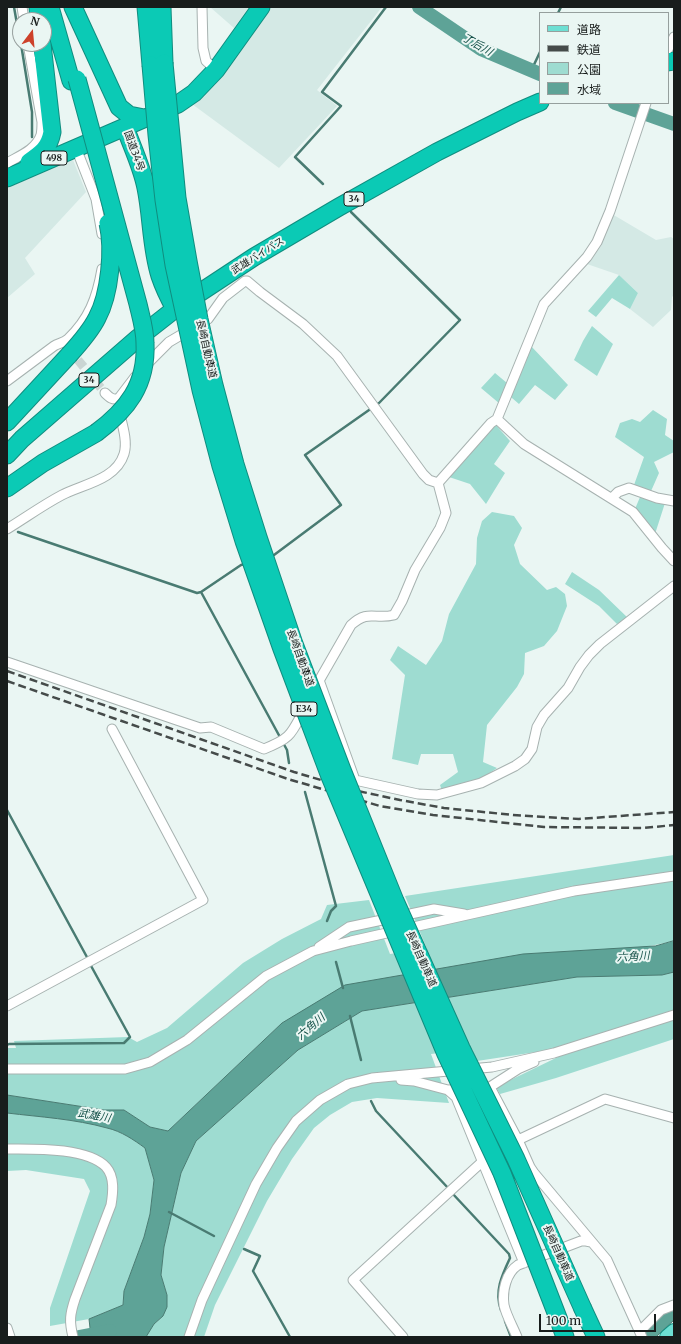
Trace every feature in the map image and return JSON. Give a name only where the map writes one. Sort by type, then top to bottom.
[{"type":"highway","points":[[7,488],[43,464],[96,433],[112,421],[123,410],[132,397],[139,383],[143,370],[145,342],[138,304],[74,80],[50,7]]},
{"type":"highway","points":[[7,422],[89,331],[103,305],[110,275],[110,242],[108,227],[58,7]]},
{"type":"highway","points":[[50,106],[57,130],[64,138],[75,140],[112,132],[120,120],[119,107],[73,7]]},
{"type":"highway","points":[[146,7],[158,64]]},
{"type":"highway","name":"長崎自動車道","points":[[149,7],[177,198],[198,312],[214,385],[235,464],[258,537],[294,644],[342,770],[395,901],[461,1048],[516,1159],[596,1337]]},
{"type":"highway","name":"長崎自動車道","points":[[162,7],[158,64],[157,135],[164,193],[174,265],[201,390],[221,466],[244,541],[282,650],[329,774],[446,1054],[502,1173],[562,1330]]},
{"type":"highway","name":"国道34号","points":[[175,309],[166,292],[155,255],[150,205],[146,185],[140,167],[112,132],[178,104],[194,93],[216,70],[262,7]]},
{"type":"highway","points":[[7,177],[42,153],[51,139],[52,132],[50,106],[43,52]]},
{"type":"highway","name":"武雄バイパス","points":[[7,455],[22,439],[138,338],[175,309],[254,257],[352,200],[437,152],[539,102]]},
{"type":"highway","points":[[119,107],[129,115],[144,118]]},
{"type":"highway","name":"498","points":[[7,177],[112,132]]},
{"type":"main road","points":[[667,1337],[674,1331]]},
{"type":"street","points":[[202,7],[203,48],[206,61],[216,70]]},
{"type":"street","points":[[669,47],[674,37]]},
{"type":"street","points":[[7,163],[26,153],[36,144],[41,135],[42,122],[29,52]]},
{"type":"street","points":[[438,483],[491,423],[497,420],[544,304],[587,257],[597,242],[610,211],[646,104]]},
{"type":"street","points":[[7,381],[56,344],[71,352],[93,304],[99,284],[103,261],[102,233],[96,199],[76,148]]},
{"type":"street","points":[[7,529],[62,495],[104,477],[118,466],[124,453],[124,441],[117,399],[139,372],[169,342],[208,319],[223,298],[245,281],[303,324],[337,356],[423,474],[429,480],[438,483]]},
{"type":"street","points":[[105,393],[110,398],[117,399]]},
{"type":"street","points":[[497,420],[524,444],[633,512],[674,561]]},
{"type":"street","points":[[7,662],[200,728],[211,727],[264,749],[282,741],[292,732],[319,680],[351,625],[359,618],[367,615],[385,617],[394,615],[402,602],[415,570],[440,528],[446,513],[438,483]]},
{"type":"street","points":[[612,498],[618,492],[629,488],[657,498],[674,501]]},
{"type":"street","points":[[319,680],[355,780],[418,794],[437,795],[481,783],[515,766],[525,759],[532,749],[537,727],[544,715],[568,688],[589,655],[600,644],[674,586]]},
{"type":"street","points":[[7,1006],[204,900],[112,729]]},
{"type":"street","points":[[312,951],[574,891],[674,876]]},
{"type":"street","points":[[7,1069],[125,1069],[150,1062],[187,1040],[266,976],[312,951],[349,927],[434,909],[469,915]]},
{"type":"street","points":[[189,1337],[202,1300],[256,1184],[277,1148],[296,1121],[320,1100],[348,1084],[372,1078],[492,1068],[554,1053],[674,1015]]},
{"type":"street","points":[[372,1078],[414,1081],[448,1090],[490,1087],[518,1069],[554,1053]]},
{"type":"street","points":[[490,1087],[534,1173],[607,1260],[641,1334],[661,1310],[674,1305]]},
{"type":"street","points":[[448,1090],[456,1097],[524,1262]]},
{"type":"street","points":[[518,1140],[605,1099],[674,1118]]},
{"type":"street","points":[[7,1149],[39,1149],[71,1152],[94,1158],[106,1167],[111,1178],[114,1191],[111,1205],[71,1311],[70,1323],[74,1337]]},
{"type":"street","points":[[403,1337],[353,1280],[483,1161]]},
{"type":"street","points":[[517,1337],[504,1305],[504,1291],[512,1269],[524,1262],[581,1241],[591,1242]]},
{"type":"street","points":[[7,1328],[10,1337]]},
{"type":"shaded area","points":[[210,7],[249,7],[234,28]]},
{"type":"shaded area","points":[[269,7],[382,7],[317,90],[337,106],[279,168],[192,104],[215,85],[231,64],[245,40]]},
{"type":"shaded area","points":[[73,160],[86,192],[25,258],[35,274],[7,298],[7,188]]},
{"type":"shaded area","points":[[612,214],[656,240],[671,237],[674,239],[674,295],[672,297],[671,310],[653,327],[630,309],[638,293],[619,275],[587,264],[601,246]]},
{"type":"green space","points":[[619,275],[638,293],[630,309],[612,298],[596,317],[588,311]]},
{"type":"green space","points":[[592,326],[613,344],[597,376],[574,360]]},
{"type":"green space","points":[[530,345],[568,385],[555,400],[535,385],[519,404],[505,392],[500,404],[481,388],[495,373],[513,388]]},
{"type":"green space","points":[[653,410],[667,419],[665,435],[674,441],[674,452],[654,462],[659,473],[648,498],[665,503],[655,534],[635,509],[643,490],[634,485],[644,457],[615,437],[620,423],[632,419],[640,422]]},
{"type":"green space","points":[[495,424],[510,441],[494,464],[505,473],[486,504],[470,484],[449,477]]},
{"type":"green space","points":[[492,512],[514,516],[522,528],[514,545],[520,564],[547,590],[556,587],[565,594],[567,606],[557,631],[544,646],[525,653],[524,674],[517,687],[487,725],[483,762],[497,768],[478,781],[442,791],[440,785],[458,772],[453,754],[421,754],[418,765],[392,759],[405,675],[390,660],[398,646],[426,665],[442,641],[449,614],[476,564],[477,538],[482,521]]},
{"type":"green space","points":[[572,572],[599,590],[628,618],[617,624],[599,606],[565,584]]},
{"type":"green space","points":[[674,855],[674,941],[282,1023],[168,1131],[150,1127],[124,1110],[104,1110],[7,1095],[7,1048],[16,1048],[14,1041],[128,1037],[137,1042],[167,1028],[243,963],[282,939],[321,919],[327,905],[369,900],[390,954],[427,949],[405,896]]},
{"type":"green space","points":[[674,972],[674,1039],[556,1078],[500,1094],[496,1087],[560,1056],[556,1049],[477,1061],[472,1049],[431,1054],[449,1103],[377,1098],[352,1102],[330,1115],[314,1128],[292,1159],[267,1201],[215,1305],[204,1337],[146,1337],[154,1324],[163,1316],[167,1295],[161,1275],[164,1247],[181,1173],[196,1141],[298,1050],[362,1011],[577,977],[662,975]]},
{"type":"green space","points":[[7,1113],[70,1120],[112,1129],[132,1139],[145,1148],[154,1180],[150,1214],[144,1237],[124,1291],[123,1305],[89,1319],[50,1326],[50,1308],[90,1191],[84,1179],[26,1170],[7,1171]]},
{"type":"water","points":[[674,941],[674,972],[662,975],[577,977],[362,1011],[298,1050],[196,1141],[181,1173],[164,1247],[161,1275],[167,1295],[167,1307],[163,1316],[154,1324],[146,1337],[91,1337],[89,1319],[123,1305],[124,1291],[144,1237],[150,1214],[154,1180],[145,1148],[132,1139],[112,1129],[70,1120],[7,1113],[7,1095],[104,1110],[124,1110],[150,1127],[168,1131],[282,1023],[345,985],[523,954],[655,946]]},
{"type":"water","points":[[671,1309],[674,1309],[674,1320],[656,1337],[642,1337],[661,1316]]},
{"type":"waterway","points":[[14,7],[15,12]]},
{"type":"waterway","points":[[323,184],[295,157],[341,106],[322,92],[386,7]]},
{"type":"waterway","name":"丁后川","points":[[419,7],[481,49],[539,74]]},
{"type":"waterway","points":[[558,12],[561,7]]},
{"type":"waterway","points":[[22,52],[32,112],[32,137]]},
{"type":"waterway","points":[[531,71],[539,54]]},
{"type":"waterway","name":"丁后川","points":[[618,104],[674,124]]},
{"type":"waterway","points":[[271,556],[341,505],[305,455],[379,403],[460,320],[351,212]]},
{"type":"waterway","points":[[18,532],[197,593],[201,592],[241,565],[245,564]]},
{"type":"waterway","points":[[201,592],[287,750],[289,763]]},
{"type":"waterway","points":[[305,792],[336,906],[331,911],[327,921]]},
{"type":"waterway","points":[[7,810],[88,959]]},
{"type":"waterway","points":[[336,962],[343,988]]},
{"type":"waterway","points":[[7,1045],[124,1043],[130,1037],[90,964]]},
{"type":"waterway","points":[[350,1016],[361,1060]]},
{"type":"waterway","points":[[371,1101],[376,1111],[449,1189]]},
{"type":"waterway","points":[[452,1193],[509,1254],[510,1258],[502,1277],[499,1290],[498,1297],[501,1310]]},
{"type":"waterway","points":[[169,1212],[214,1236]]},
{"type":"waterway","points":[[244,1249],[260,1256],[253,1271],[290,1337]]},
{"type":"waterway","points":[[505,1321],[511,1337]]},
{"type":"waterway","points":[[79,1337],[110,1331]]},
{"type":"tunnel","points":[[78,360],[105,393]]},
{"type":"railway","points":[[7,671],[294,772],[358,791],[400,800],[444,808],[513,815],[579,819],[674,812]]},
{"type":"railway","points":[[7,681],[288,779],[380,806],[433,815],[544,827],[643,828],[674,825]]},
{"type":"water label","name":"六角川","points":[[633,957]]},
{"type":"water label","name":"六角川","points":[[311,1027]]},
{"type":"water label","name":"武雄川","points":[[94,1116]]}]
